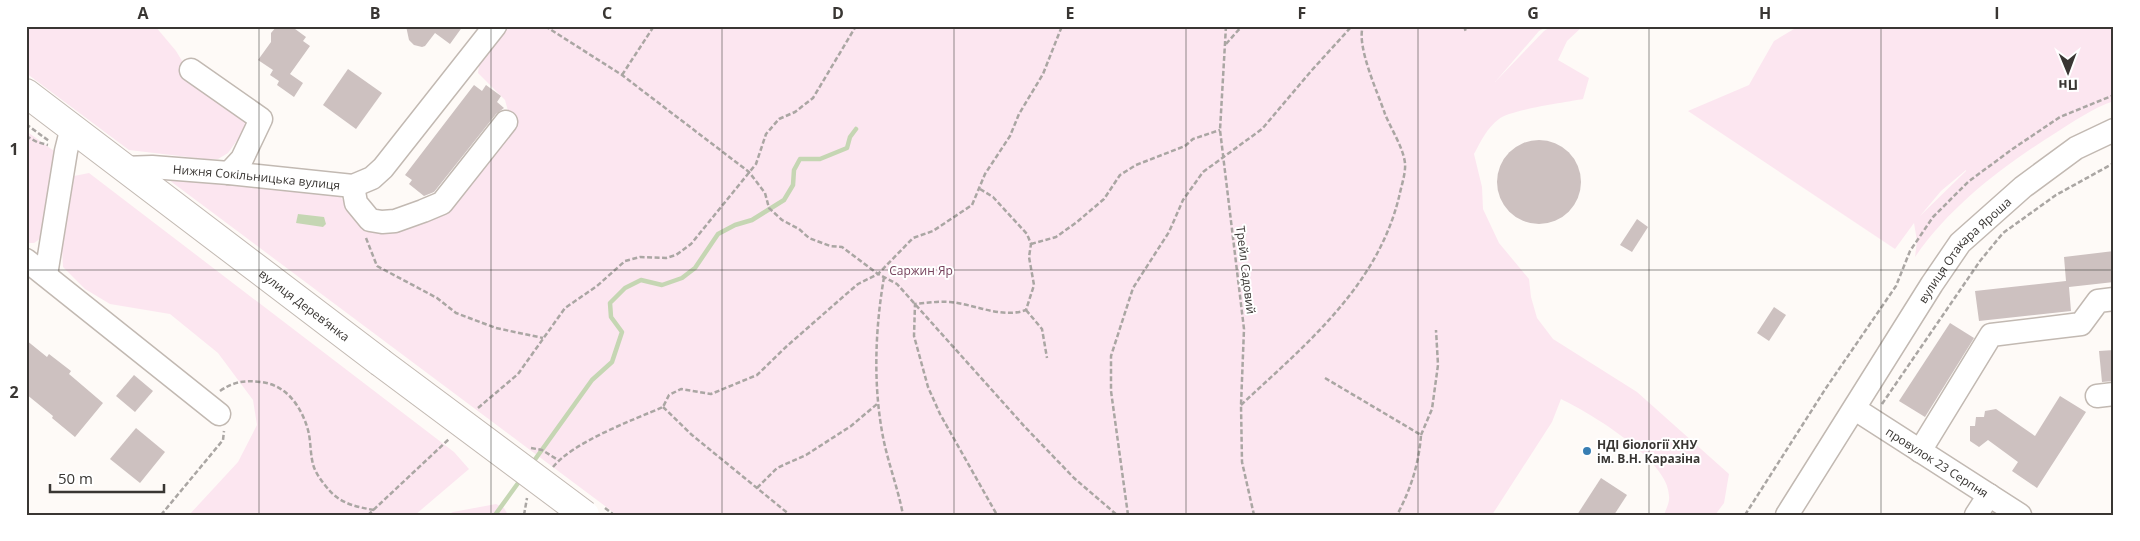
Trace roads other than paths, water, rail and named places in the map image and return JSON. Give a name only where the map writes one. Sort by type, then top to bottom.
[{"type":"main road","name":"вулиця Дерев’янка","points":[[26,93],[585,515]]},
{"type":"street","name":"Нижня Сокільницька вулиця","points":[[123,168],[152,167],[229,173],[352,186],[372,178],[384,168],[495,26]]},
{"type":"street","points":[[191,70],[262,119],[242,159],[229,173]]},
{"type":"street","points":[[352,186],[356,203],[370,220],[382,222],[395,221],[423,211],[442,203],[506,122]]},
{"type":"street","points":[[46,275],[66,151],[72,127]]},
{"type":"street","name":"вулиця Отакара Яроша","points":[[1787,515],[1864,415],[1932,284],[1960,243],[2023,187],[2076,148],[2114,130]]},
{"type":"street","points":[[26,260],[211,408]]},
{"type":"street","points":[[1920,451],[1991,335],[2081,324],[2098,301],[2114,299]]},
{"type":"street","name":"провулок 23 Серпня","points":[[1864,415],[2020,515]]},
{"type":"street","points":[[1976,515],[1989,495]]},
{"type":"waterway","points":[[531,465],[592,380],[612,362],[622,332],[611,317],[610,303],[625,288],[641,280],[662,285],[682,278],[695,268],[718,234],[735,225],[752,220],[784,200],[793,185],[794,170],[800,159],[820,159],[847,148],[850,137],[856,129]]},
{"type":"waterway","points":[[495,515],[521,479]]},
{"type":"place","name":"НДІ біології ХНУ ім. В.Н. Каразіна","points":[[1587,451]]},
{"type":"park label","name":"Саржин Яр","points":[[921,270]]}]
